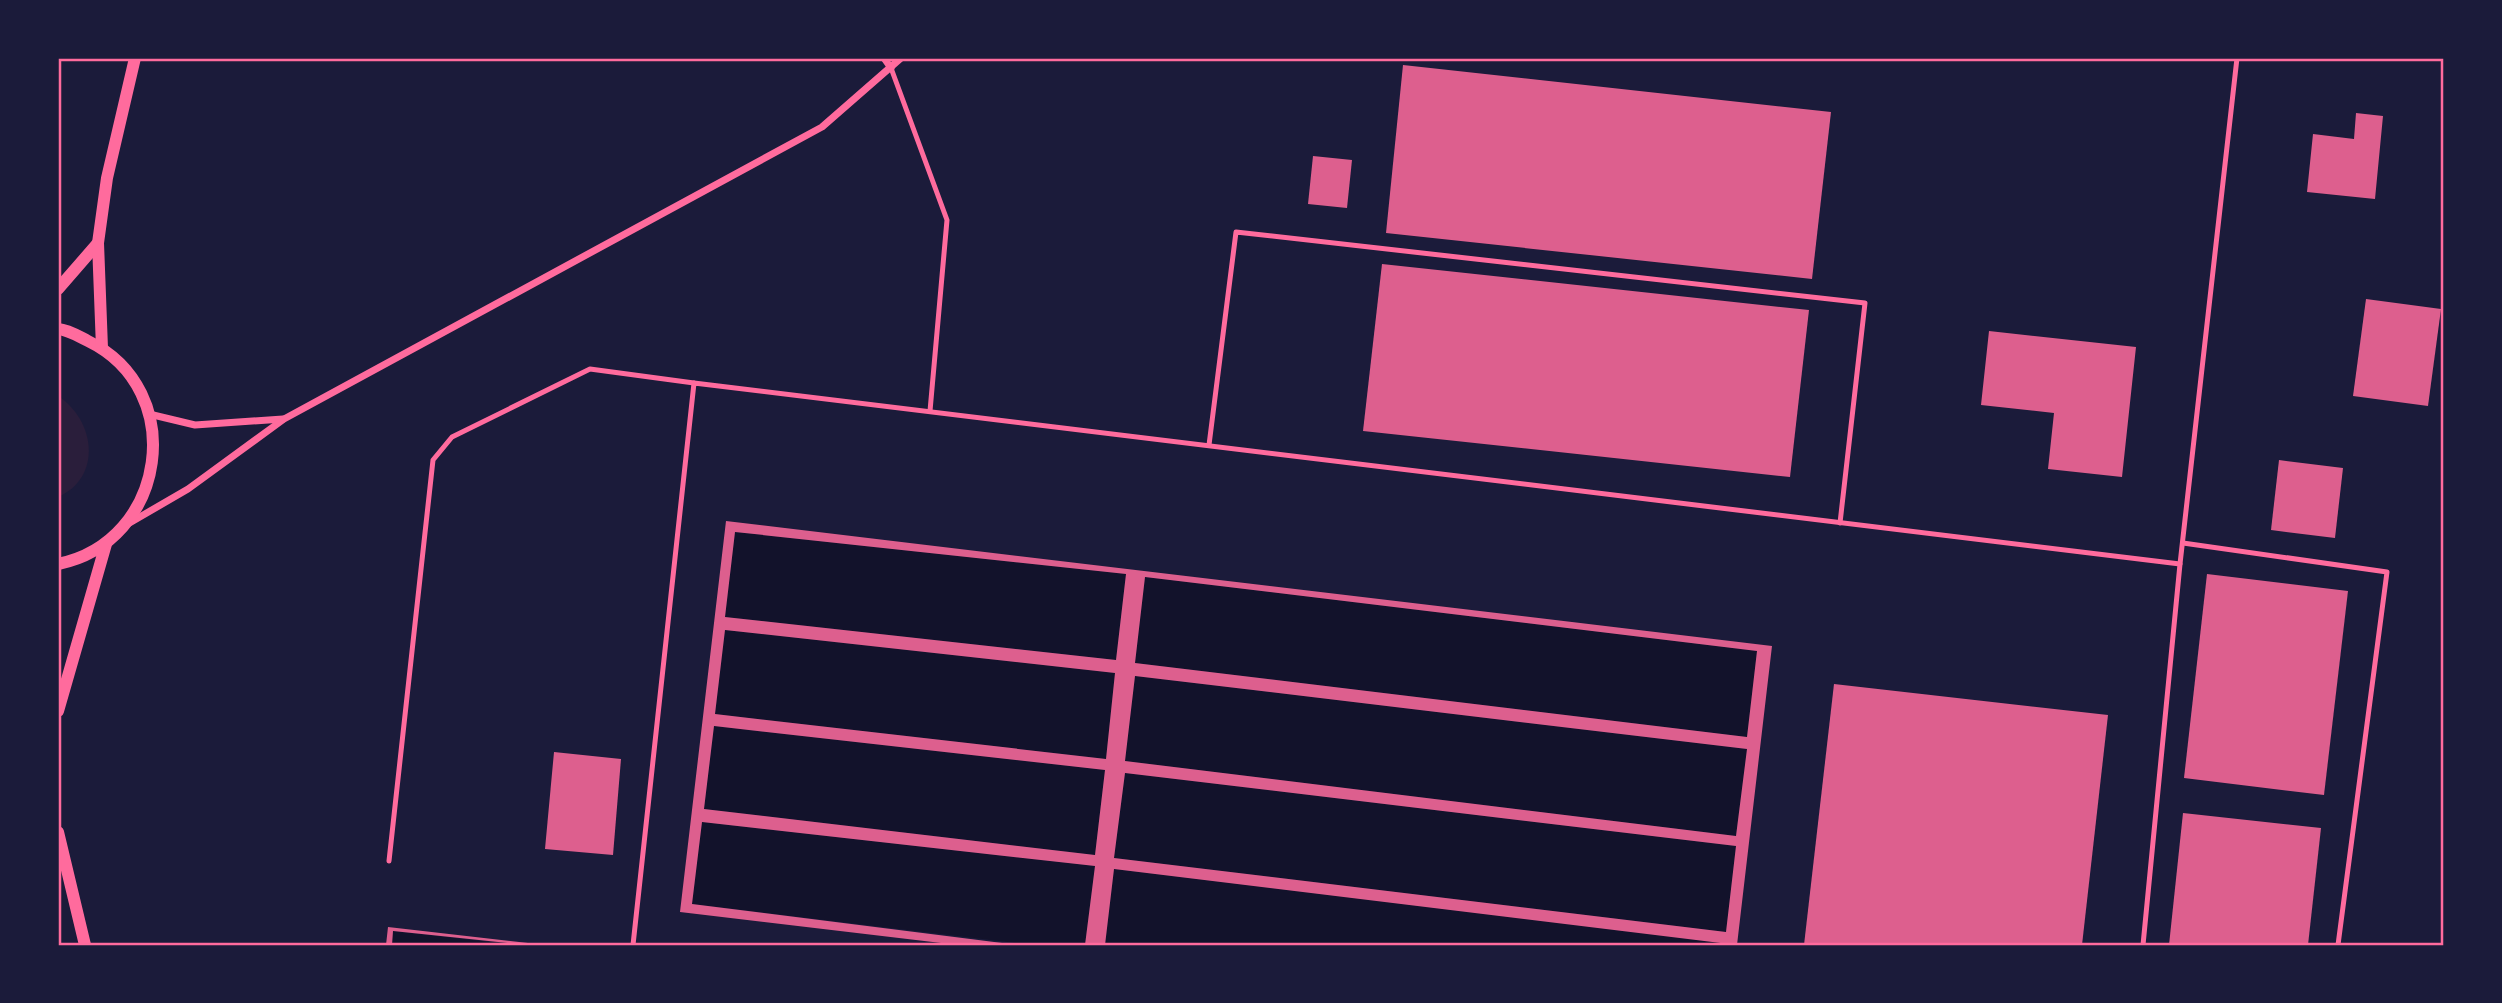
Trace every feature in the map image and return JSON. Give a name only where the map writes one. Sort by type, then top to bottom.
[{"type":"street","points":[[102,348],[98,243],[107,178],[135,58]]},
{"type":"street","points":[[884,58],[891,68]]},
{"type":"street","points":[[125,525],[188,489],[284,419],[822,127],[901,58]]},
{"type":"street","points":[[58,289],[98,243]]},
{"type":"street","points":[[58,329],[66,330],[102,348],[122,366],[139,388],[149,414],[154,443],[152,472],[142,500],[125,525],[106,544],[75,561],[58,564]]},
{"type":"street","points":[[149,414],[195,425],[284,419]]},
{"type":"street","points":[[58,711],[106,544]]},
{"type":"street","points":[[58,832],[85,945]]},
{"type":"lane","points":[[2143,945],[2180,564],[2237,58]]},
{"type":"lane","points":[[891,68],[947,220],[930,411]]},
{"type":"lane","points":[[1209,445],[1236,232],[1865,303],[1840,523]]},
{"type":"lane","points":[[390,861],[433,460],[452,437],[590,369],[2180,564]]},
{"type":"lane","points":[[633,945],[694,383]]},
{"type":"lane","points":[[2183,543],[2387,572],[2338,945]]},
{"type":"shaded area","points":[[58,396],[80,419],[89,448],[88,463],[82,476],[72,488],[58,497]]},
{"type":"shaded area","points":[[735,532],[1126,574],[1116,660],[725,617]]},
{"type":"shaded area","points":[[1145,577],[1757,651],[1747,737],[1135,663]]},
{"type":"shaded area","points":[[725,630],[1115,673],[1106,759],[715,714]]},
{"type":"shaded area","points":[[1135,676],[1747,749],[1736,836],[1125,761]]},
{"type":"shaded area","points":[[714,726],[1105,770],[1095,855],[704,809]]},
{"type":"shaded area","points":[[1125,773],[1736,846],[1726,932],[1114,858]]},
{"type":"shaded area","points":[[702,822],[1095,866],[1085,945],[1033,945],[692,904]]},
{"type":"shaded area","points":[[1114,869],[1726,943],[1726,945],[1105,945]]},
{"type":"shaded area","points":[[393,931],[517,945],[392,945]]},
{"type":"building","points":[[1403,65],[1831,112],[1812,279],[1386,233]]},
{"type":"building","points":[[2356,113],[2383,116],[2375,199],[2307,192],[2313,134],[2354,139]]},
{"type":"building","points":[[1313,156],[1352,160],[1347,208],[1308,204]]},
{"type":"building","points":[[1382,264],[1809,310],[1790,477],[1363,431]]},
{"type":"building","points":[[2366,299],[2441,309],[2428,406],[2353,396]]},
{"type":"building","points":[[1989,331],[2136,347],[2122,477],[2048,469],[2054,413],[1981,405]]},
{"type":"building","points":[[2279,460],[2343,468],[2335,538],[2271,530]]},
{"type":"building","points":[[726,521],[1772,646],[1737,945],[1114,869],[1105,945],[1085,945],[1095,866],[702,822],[692,904],[1018,945],[958,945],[680,912]],"holes":[[[735,532],[1126,574],[1116,660],[725,617]],[[1145,577],[1757,651],[1747,737],[1135,663]],[[725,630],[1115,673],[1106,759],[715,714]],[[1135,676],[1747,749],[1736,836],[1125,761]],[[714,726],[1105,770],[1095,855],[704,809]],[[1125,773],[1736,846],[1726,932],[1114,858]]]},
{"type":"building","points":[[2207,574],[2348,591],[2324,795],[2184,778]]},
{"type":"building","points":[[1834,684],[2108,715],[2082,945],[1804,945]]},
{"type":"building","points":[[554,752],[621,759],[613,855],[545,849]]},
{"type":"building","points":[[2183,813],[2321,828],[2308,945],[2169,945]]},
{"type":"building","points":[[388,927],[528,945],[393,931],[392,945],[386,945]]}]
